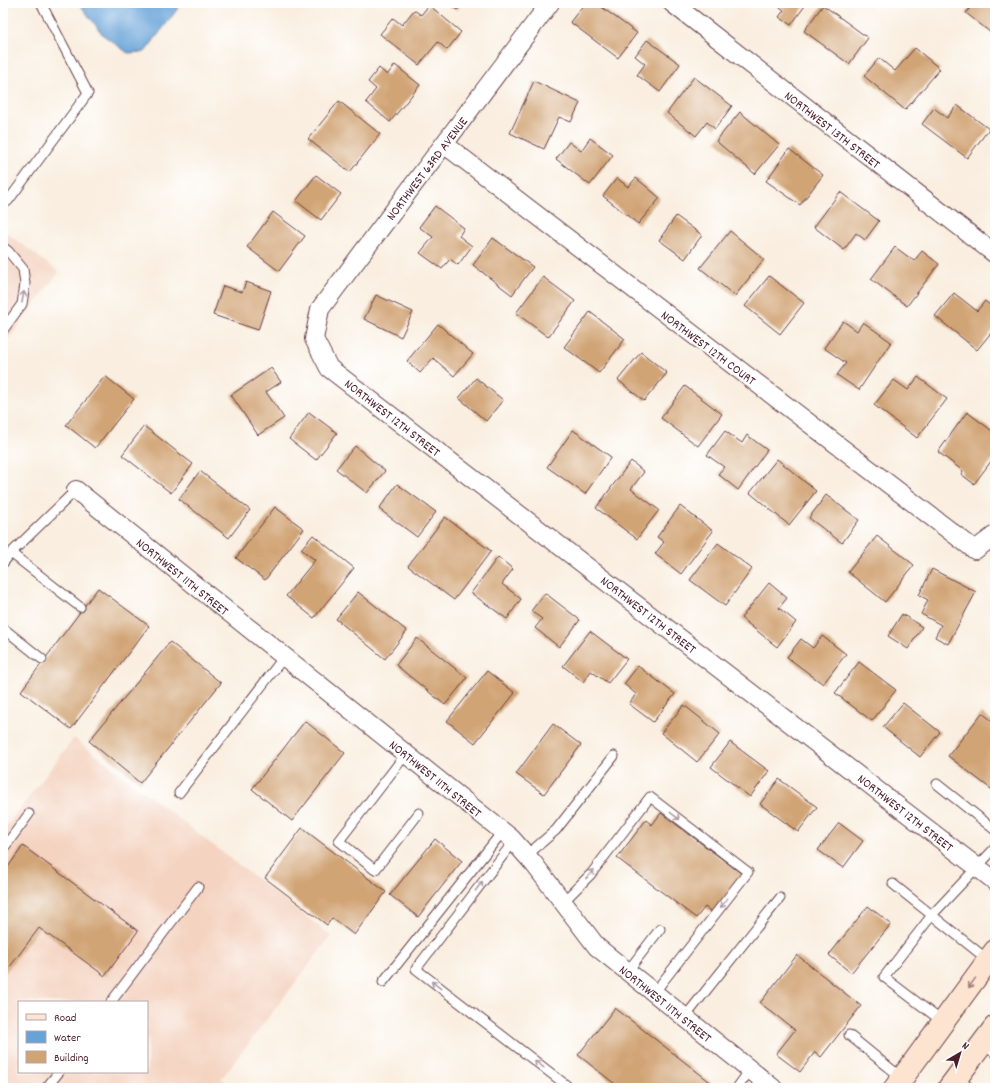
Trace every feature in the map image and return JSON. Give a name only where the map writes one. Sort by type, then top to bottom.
[{"type":"street","name":"NORTHWEST 63RD AVENUE","points":[[314,339],[320,309],[550,3]]},
{"type":"street","name":"NORTHWEST 13TH STREET","points":[[672,3],[995,254]]},
{"type":"street","name":"NORTHWEST 12TH COURT","points":[[444,144],[975,550],[995,535]]},
{"type":"street","name":"NORTHWEST 12TH STREET","points":[[314,339],[330,368],[995,881]]},
{"type":"street","name":"NORTHWEST 11TH STREET","points":[[76,490],[508,836],[563,902],[597,947],[773,1088]]},
{"type":"street","points":[[898,1083],[992,956]]},
{"type":"street","points":[[958,1085],[991,1041]]},
{"type":"lane","points":[[3,198],[8,201],[88,93],[41,3]]},
{"type":"lane","points":[[3,247],[23,269],[25,284],[22,304],[3,330]]},
{"type":"lane","points":[[3,563],[11,553],[76,490]]},
{"type":"lane","points":[[11,553],[80,607]]},
{"type":"lane","points":[[3,628],[42,659]]},
{"type":"lane","points":[[179,793],[284,657]]},
{"type":"lane","points":[[406,754],[339,841],[376,870],[419,813]]},
{"type":"lane","points":[[526,856],[556,830],[614,756]]},
{"type":"lane","points":[[937,784],[995,830]]},
{"type":"lane","points":[[563,902],[590,874],[650,797],[748,872],[654,993]]},
{"type":"lane","points":[[3,849],[29,814]]},
{"type":"lane","points":[[383,982],[508,836]]},
{"type":"lane","points":[[508,836],[416,969],[570,1088]]},
{"type":"lane","points":[[943,1022],[884,977],[932,915],[995,848]]},
{"type":"lane","points":[[893,884],[932,915],[992,956]]},
{"type":"lane","points":[[112,1001],[198,887]]},
{"type":"lane","points":[[685,1017],[780,898]]},
{"type":"lane","points":[[627,972],[660,929]]},
{"type":"lane","points":[[849,1036],[898,1083]]},
{"type":"lane","points":[[737,1088],[750,1070]]},
{"type":"lane","points":[[46,1088],[58,1073]]},
{"type":"shaded area","points":[[3,230],[59,272],[3,346]]},
{"type":"shaded area","points":[[74,738],[331,936],[221,1079],[233,1088],[3,1088],[3,831]]},
{"type":"water","points":[[80,3],[182,3],[145,52],[128,53],[103,35]]},
{"type":"building","points":[[448,3],[462,3],[457,10]]},
{"type":"building","points":[[585,3],[596,3],[637,33],[618,58],[570,22]]},
{"type":"building","points":[[774,3],[807,3],[791,25],[779,17],[784,10]]},
{"type":"building","points":[[974,3],[995,3],[995,36],[966,13]]},
{"type":"building","points":[[429,5],[461,32],[447,50],[438,42],[419,65],[380,34],[393,18],[402,25],[414,10],[421,15]]},
{"type":"building","points":[[823,5],[868,38],[849,64],[804,31]]},
{"type":"building","points":[[647,40],[680,64],[660,92],[637,75],[645,64],[635,56]]},
{"type":"building","points":[[915,48],[940,69],[905,110],[864,76],[879,58],[895,71]]},
{"type":"building","points":[[395,65],[420,85],[390,122],[366,102],[376,89],[368,82],[379,68],[387,75]]},
{"type":"building","points":[[694,77],[732,106],[715,129],[707,122],[696,136],[667,113]]},
{"type":"building","points":[[534,81],[580,103],[571,122],[559,117],[544,149],[510,133]]},
{"type":"building","points":[[339,101],[380,134],[350,172],[308,139]]},
{"type":"building","points":[[957,105],[989,129],[967,158],[922,124],[934,108],[947,118]]},
{"type":"building","points":[[740,112],[779,145],[755,174],[716,141]]},
{"type":"building","points":[[590,138],[613,155],[590,185],[556,159],[569,142],[581,151]]},
{"type":"building","points":[[789,149],[823,175],[800,205],[766,181]]},
{"type":"building","points":[[316,175],[341,194],[321,220],[296,201]]},
{"type":"building","points":[[617,178],[628,187],[636,178],[660,198],[638,224],[603,196]]},
{"type":"building","points":[[840,192],[879,221],[865,240],[856,233],[844,250],[814,227]]},
{"type":"building","points":[[435,206],[464,228],[459,236],[472,246],[458,265],[450,259],[442,269],[420,253],[433,237],[419,227]]},
{"type":"building","points":[[273,212],[305,236],[279,271],[247,247]]},
{"type":"building","points":[[676,216],[702,235],[685,259],[659,240]]},
{"type":"building","points":[[730,231],[764,259],[735,296],[700,268]]},
{"type":"building","points":[[493,238],[533,267],[512,295],[473,265]]},
{"type":"building","points":[[895,247],[914,261],[922,251],[939,264],[907,306],[871,279]]},
{"type":"building","points":[[769,276],[804,303],[780,334],[745,306]]},
{"type":"building","points":[[543,277],[575,301],[548,337],[516,313]]},
{"type":"building","points":[[246,282],[271,291],[258,330],[213,315],[223,286],[242,292]]},
{"type":"building","points":[[954,293],[977,311],[985,301],[995,309],[995,328],[977,350],[935,316]]},
{"type":"building","points":[[376,295],[413,312],[401,337],[364,319]]},
{"type":"building","points":[[590,312],[625,339],[599,373],[564,347]]},
{"type":"building","points":[[843,321],[857,331],[863,322],[891,342],[859,390],[837,375],[846,363],[824,348]]},
{"type":"building","points":[[438,324],[473,354],[454,376],[433,358],[420,373],[407,361]]},
{"type":"building","points":[[641,352],[667,373],[644,401],[618,380]]},
{"type":"building","points":[[271,368],[281,382],[266,392],[284,418],[258,435],[231,395]]},
{"type":"building","points":[[105,376],[134,399],[95,448],[66,425]]},
{"type":"building","points":[[918,377],[947,399],[917,438],[874,405],[894,380],[908,390]]},
{"type":"building","points":[[476,378],[503,400],[486,421],[459,398]]},
{"type":"building","points":[[685,386],[722,414],[698,446],[661,418]]},
{"type":"building","points":[[309,412],[337,433],[316,460],[289,439]]},
{"type":"building","points":[[967,412],[995,433],[995,456],[974,484],[961,474],[963,471],[938,452]]},
{"type":"building","points":[[144,426],[193,464],[171,493],[122,455]]},
{"type":"building","points":[[573,430],[611,457],[585,494],[547,467]]},
{"type":"building","points":[[725,431],[742,443],[747,435],[767,450],[738,490],[718,474],[724,467],[707,455]]},
{"type":"building","points":[[355,446],[385,471],[367,493],[336,469]]},
{"type":"building","points":[[777,459],[816,491],[789,525],[750,493]]},
{"type":"building","points":[[631,461],[644,472],[631,489],[659,510],[637,539],[596,508]]},
{"type":"building","points":[[200,471],[250,510],[229,538],[179,499]]},
{"type":"building","points":[[397,484],[436,512],[417,537],[379,509]]},
{"type":"building","points":[[826,495],[859,520],[842,543],[809,518]]},
{"type":"building","points":[[680,506],[713,531],[681,574],[655,554],[664,542],[657,537]]},
{"type":"building","points":[[275,507],[304,529],[265,580],[236,558]]},
{"type":"building","points":[[445,517],[491,551],[454,600],[408,566]]},
{"type":"building","points":[[313,535],[354,568],[314,618],[286,596],[315,560],[301,549]]},
{"type":"building","points":[[877,536],[914,565],[885,602],[848,572]]},
{"type":"building","points":[[718,543],[752,569],[725,606],[690,580]]},
{"type":"building","points":[[498,557],[513,569],[502,584],[521,599],[507,619],[471,593]]},
{"type":"building","points":[[932,569],[976,592],[948,644],[935,637],[941,625],[921,614],[928,600],[919,595]]},
{"type":"building","points":[[769,583],[787,598],[779,608],[796,622],[777,647],[741,618]]},
{"type":"building","points":[[98,588],[149,626],[71,729],[21,691]]},
{"type":"building","points":[[358,592],[407,631],[385,659],[336,619]]},
{"type":"building","points":[[545,593],[580,620],[559,647],[535,628],[542,619],[531,611]]},
{"type":"building","points":[[902,614],[922,627],[908,649],[888,636]]},
{"type":"building","points":[[590,631],[627,659],[608,683],[591,671],[583,682],[563,666]]},
{"type":"building","points":[[822,636],[846,654],[823,684],[787,657],[801,639],[813,648]]},
{"type":"building","points":[[417,638],[467,678],[445,705],[396,665]]},
{"type":"building","points":[[170,642],[221,683],[140,783],[89,741]]},
{"type":"building","points":[[859,662],[896,690],[872,721],[835,693]]},
{"type":"building","points":[[638,666],[675,694],[653,722],[629,704],[636,694],[624,684]]},
{"type":"building","points":[[487,671],[515,693],[475,743],[447,721]]},
{"type":"building","points":[[903,703],[940,732],[920,757],[883,727]]},
{"type":"building","points":[[684,705],[720,734],[697,762],[661,733]]},
{"type":"building","points":[[982,713],[995,723],[995,792],[948,756]]},
{"type":"building","points":[[305,721],[345,753],[292,821],[252,789]]},
{"type":"building","points":[[553,724],[581,745],[544,794],[516,774]]},
{"type":"building","points":[[730,742],[769,771],[750,797],[711,767]]},
{"type":"building","points":[[779,779],[817,807],[798,832],[760,804]]},
{"type":"building","points":[[661,813],[742,874],[713,913],[705,907],[696,918],[617,858],[646,820],[652,825]]},
{"type":"building","points":[[839,823],[863,841],[843,868],[818,850]]},
{"type":"building","points":[[302,828],[386,892],[354,935],[332,918],[327,925],[265,878]]},
{"type":"building","points":[[435,839],[462,861],[418,917],[390,895]]},
{"type":"building","points":[[23,846],[138,931],[105,976],[39,928],[3,976],[3,874]]},
{"type":"building","points":[[868,906],[891,924],[851,973],[829,955]]},
{"type":"building","points":[[797,955],[861,1006],[821,1057],[815,1052],[800,1072],[776,1054],[795,1030],[760,1003]]},
{"type":"building","points":[[615,1008],[718,1088],[620,1088],[578,1055]]}]
